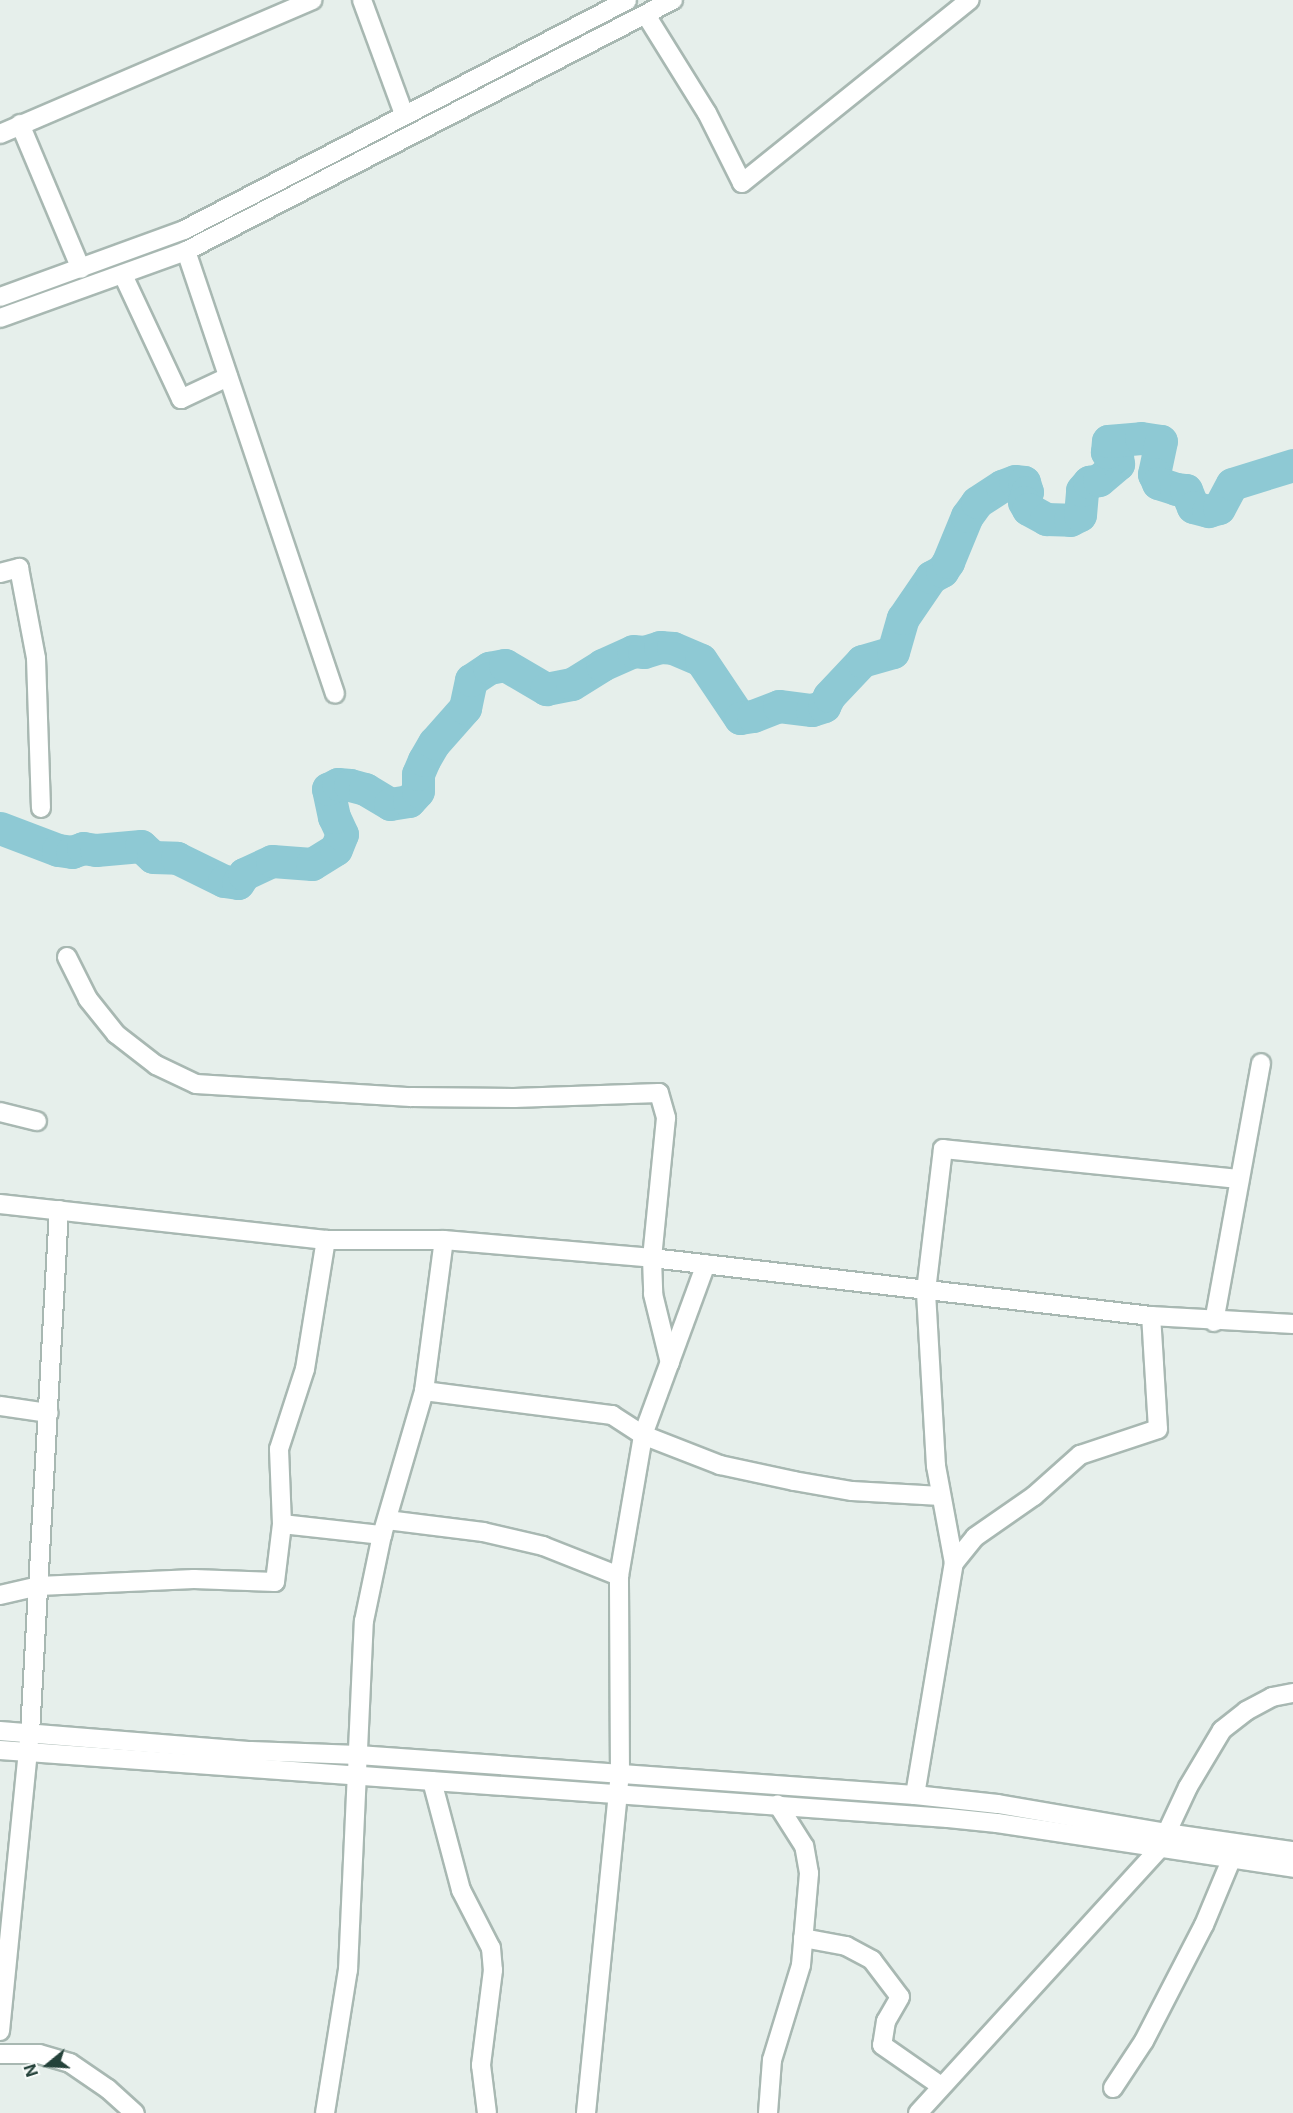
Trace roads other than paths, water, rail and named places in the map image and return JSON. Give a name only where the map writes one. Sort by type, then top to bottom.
[{"type":"street","points":[[0,134],[313,0]]},
{"type":"street","points":[[362,0],[404,114]]},
{"type":"street","points":[[0,297],[184,230],[248,199],[404,114],[465,85],[627,0]]},
{"type":"street","points":[[0,318],[186,251],[673,0]]},
{"type":"street","points":[[646,15],[707,113],[742,183],[970,0]]},
{"type":"street","points":[[465,85],[474,104]]},
{"type":"street","points":[[20,124],[81,269]]},
{"type":"street","points":[[186,251],[335,694]]},
{"type":"street","points":[[123,275],[180,399],[228,377]]},
{"type":"street","points":[[0,573],[19,568],[36,658],[41,808]]},
{"type":"street","points":[[67,957],[88,999],[116,1034],[156,1065],[196,1084],[411,1097],[514,1098],[659,1093],[666,1118],[652,1258],[652,1294],[670,1363]]},
{"type":"street","points":[[1214,1322],[1261,1063]]},
{"type":"street","points":[[0,1112],[37,1121]]},
{"type":"street","points":[[915,1795],[954,1563],[941,1496],[930,1379],[926,1291],[943,1149],[1239,1179]]},
{"type":"street","points":[[0,1204],[326,1239],[444,1240],[652,1258],[1151,1316],[1214,1322],[1293,1324]]},
{"type":"street","points":[[0,2031],[30,1742],[59,1210]]},
{"type":"street","points":[[0,1595],[39,1586],[194,1578],[275,1582],[282,1524],[279,1449],[305,1369],[326,1239]]},
{"type":"street","points":[[325,2113],[348,1970],[364,1621],[385,1528],[424,1391],[444,1240]]},
{"type":"street","points":[[586,2113],[620,1775],[619,1576],[643,1435],[706,1264]]},
{"type":"street","points":[[954,1563],[975,1537],[1034,1496],[1080,1455],[1158,1429],[1151,1316]]},
{"type":"street","points":[[424,1391],[612,1415],[643,1435],[720,1465],[794,1481],[852,1491],[941,1496]]},
{"type":"street","points":[[0,1406],[48,1413]]},
{"type":"street","points":[[282,1524],[483,1532],[533,1544],[619,1576]]},
{"type":"street","points":[[918,2113],[1162,1841],[1188,1787],[1222,1730],[1246,1711],[1272,1697],[1293,1694]]},
{"type":"street","points":[[0,1731],[30,1742],[152,1762],[357,1775],[618,1796],[778,1805],[1293,1851]]},
{"type":"street","points":[[0,1749],[30,1742],[358,1755],[915,1795],[998,1804],[1162,1841],[1231,1860],[1293,1868]]},
{"type":"street","points":[[432,1781],[462,1890],[491,1948],[493,1970],[481,2065],[487,2113]]},
{"type":"street","points":[[768,2113],[772,2060],[801,1965],[809,1872],[804,1846],[778,1805]]},
{"type":"street","points":[[1113,2088],[1144,2041],[1204,1925],[1231,1860]]},
{"type":"street","points":[[803,1938],[846,1946],[872,1960],[900,1997],[886,2021],[882,2045],[941,2086]]},
{"type":"street","points":[[0,2054],[39,2054],[70,2063],[108,2089],[135,2113]]},
{"type":"waterway","points":[[0,828],[58,850],[72,852],[83,848],[96,850],[141,846],[153,857],[177,858],[224,881],[238,883],[244,874],[272,861],[312,864],[336,849],[342,834],[334,817],[328,789],[338,784],[350,785],[365,789],[390,804],[409,801],[418,791],[418,774],[434,743],[465,708],[471,680],[489,668],[505,665],[546,689],[572,684],[602,665],[633,651],[644,652],[660,647],[673,648],[701,660],[740,718],[753,716],[779,706],[812,710],[824,706],[829,696],[862,661],[893,652],[903,618],[931,577],[942,571],[948,562],[967,516],[977,502],[1002,486],[1015,481],[1024,482],[1027,492],[1024,502],[1028,509],[1046,519],[1070,520],[1080,515],[1082,490],[1089,482],[1099,480],[1118,464],[1117,456],[1107,452],[1108,441],[1141,438],[1161,441],[1154,474],[1158,483],[1186,490],[1193,507],[1208,511],[1219,508],[1232,484],[1293,465]]}]
